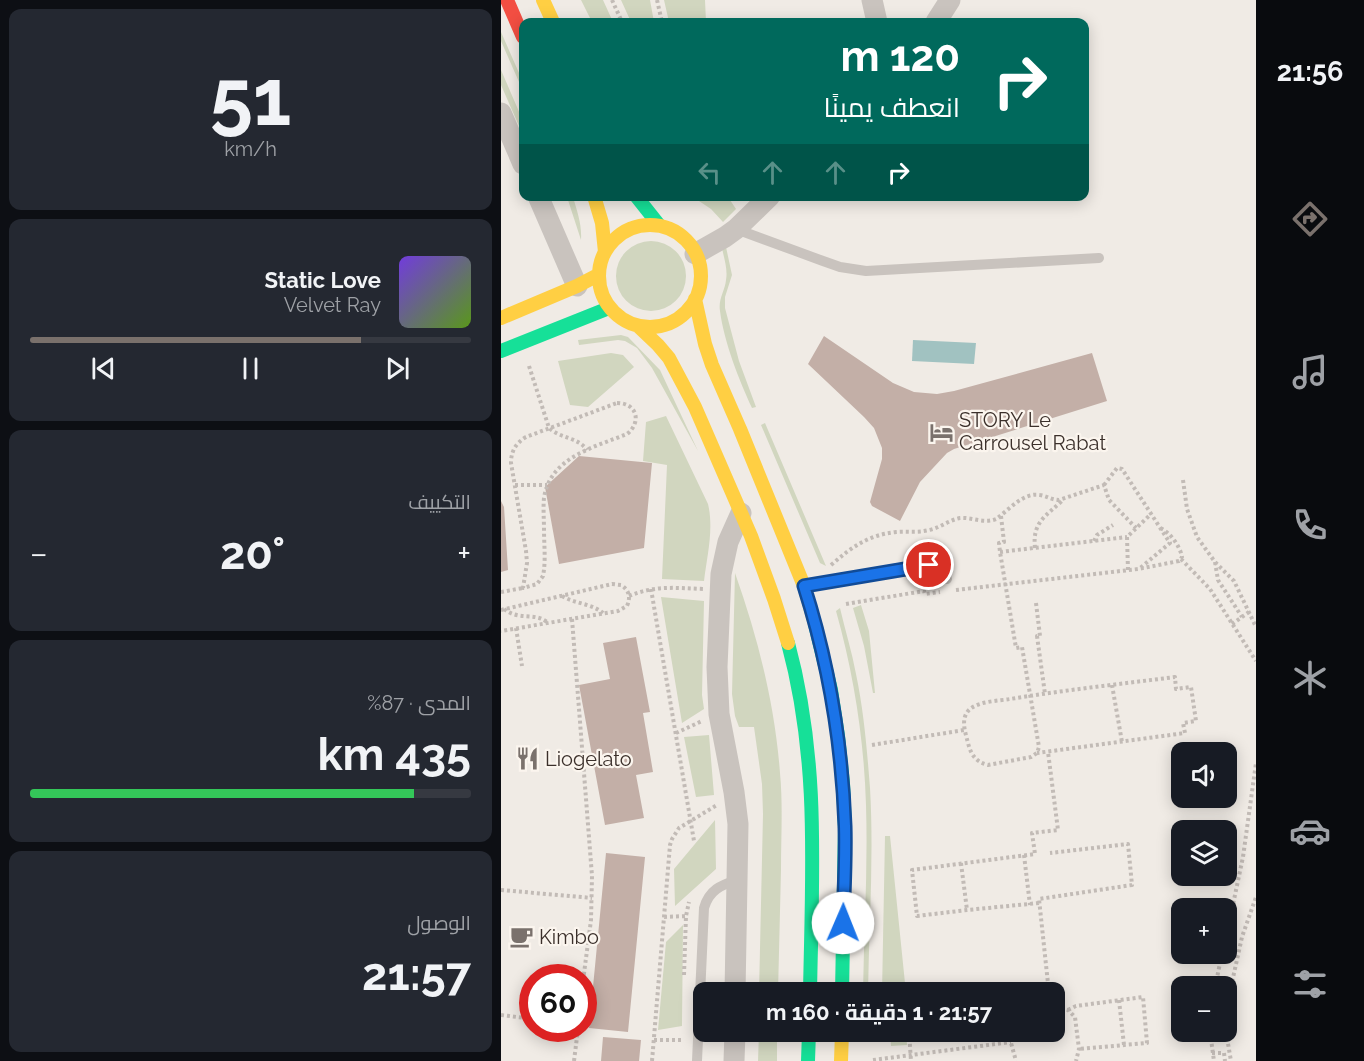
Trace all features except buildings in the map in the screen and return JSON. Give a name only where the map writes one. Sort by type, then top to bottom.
[{"type":"main road","points":[[507,0],[519,27]]},
{"type":"main road","points":[[543,0],[551,18]]},
{"type":"main road","points":[[596,201],[603,223],[605,252]]},
{"type":"main road","points":[[640,201],[659,225]]},
{"type":"main road","points":[[643,225],[659,225],[680,234],[688,242],[699,262],[700,287],[695,299],[681,316],[660,326],[638,326],[627,322],[609,308],[599,287],[600,263],[614,239],[628,230],[643,225]]},
{"type":"main road","points":[[501,318],[598,275]]},
{"type":"main road","points":[[695,299],[712,365],[804,586],[831,690],[841,771],[845,829],[842,982]]},
{"type":"main road","points":[[501,351],[609,308]]},
{"type":"main road","points":[[638,326],[663,351],[682,381],[741,513],[789,645],[799,687],[811,771],[813,813],[810,982]]},
{"type":"main road","points":[[808,1061],[809,1042]]},
{"type":"main road","points":[[841,1061],[842,1042]]},
{"type":"street","points":[[871,0],[876,18]]},
{"type":"street","points":[[939,18],[950,0]]},
{"type":"street","points":[[501,113],[519,155]]},
{"type":"street","points":[[540,201],[577,286]]},
{"type":"street","points":[[695,254],[736,229],[765,201]]},
{"type":"street","points":[[735,982],[738,824],[734,792],[722,738],[717,667],[721,574],[728,542],[741,513]]},
{"type":"street","points":[[734,1061],[735,1042]]},
{"type":"lane","points":[[736,229],[840,267],[866,271],[1099,258]]},
{"type":"lane","points":[[804,586],[929,565],[940,570],[947,579]]},
{"type":"lane","points":[[697,1061],[704,908],[714,890],[737,880]]},
{"type":"path","points":[[612,0],[620,18]]},
{"type":"path","points":[[657,0],[660,18]]},
{"type":"path","points":[[527,361],[549,428],[556,434],[580,442],[587,450]]},
{"type":"path","points":[[501,592],[523,588],[537,584],[543,576],[544,498],[547,485],[563,462],[632,430],[636,417],[630,406],[617,403],[549,428],[520,440],[513,450],[511,463],[527,563],[523,588]]},
{"type":"path","points":[[831,565],[857,544],[883,534],[930,530],[962,518],[986,521],[996,519],[1030,495],[1043,495],[1055,500],[1064,499],[1104,485],[1117,468],[1122,470],[1170,543],[1138,569]]},
{"type":"path","points":[[1183,480],[1191,524],[1215,562],[1234,581],[1256,627]]},
{"type":"path","points":[[515,485],[547,485]]},
{"type":"path","points":[[1104,485],[1109,500],[1136,528]]},
{"type":"path","points":[[1035,548],[1035,529],[1064,499]]},
{"type":"path","points":[[1000,552],[1127,537],[1151,514]]},
{"type":"path","points":[[1001,516],[1004,542],[999,543],[1000,552],[1016,648],[1022,647],[1039,744],[1037,753]]},
{"type":"path","points":[[1094,541],[1097,535],[1113,525]]},
{"type":"path","points":[[1160,528],[1167,532],[1181,551],[1181,560]]},
{"type":"path","points":[[1127,537],[1128,570]]},
{"type":"path","points":[[846,604],[924,591],[925,594],[1138,569],[1176,563],[1181,560]]},
{"type":"path","points":[[1181,560],[1210,589],[1256,661]]},
{"type":"path","points":[[1215,562],[1218,580],[1242,617]]},
{"type":"path","points":[[501,631],[623,609],[627,606],[629,596],[625,587],[617,584],[503,609]]},
{"type":"path","points":[[629,596],[662,587],[706,590]]},
{"type":"path","points":[[651,589],[694,841]]},
{"type":"path","points":[[562,596],[604,613]]},
{"type":"path","points":[[1037,603],[1040,636],[1037,636],[1045,694]]},
{"type":"path","points":[[503,609],[515,616],[540,618],[547,623]]},
{"type":"path","points":[[1232,624],[1249,612]]},
{"type":"path","points":[[572,618],[591,854],[592,898],[585,964]]},
{"type":"path","points":[[516,628],[522,666]]},
{"type":"path","points":[[1175,677],[1176,689],[1191,687],[1196,721],[1183,723],[1185,733],[1037,753],[1031,757],[988,765],[982,764],[973,756],[963,723],[965,716],[973,707],[979,704],[1045,694],[1175,677]]},
{"type":"path","points":[[1112,685],[1122,741]]},
{"type":"path","points":[[676,733],[691,726]]},
{"type":"path","points":[[872,745],[965,730]]},
{"type":"path","points":[[1039,903],[917,916],[912,870],[1035,854],[1032,833],[1058,830],[1048,752]]},
{"type":"path","points":[[1234,898],[1243,857],[1256,763]]},
{"type":"path","points":[[718,804],[719,815]]},
{"type":"path","points":[[652,1061],[670,845],[679,828],[711,808]]},
{"type":"path","points":[[1048,982],[1039,899],[1132,885],[1128,844],[1050,853]]},
{"type":"path","points":[[1024,855],[1030,904]]},
{"type":"path","points":[[961,863],[967,910]]},
{"type":"path","points":[[501,890],[592,898]]},
{"type":"path","points":[[1233,976],[1242,937],[1256,897]]},
{"type":"path","points":[[684,984],[685,916],[690,900]]},
{"type":"path","points":[[664,917],[685,916]]},
{"type":"path","points":[[1068,1010],[1076,1006],[1143,997],[1147,1043],[1079,1049]]},
{"type":"path","points":[[1119,1000],[1124,1045]]},
{"type":"path","points":[[1065,1009],[1075,1017],[1079,1049],[1076,1061]]},
{"type":"path","points":[[501,1015],[519,1017]]},
{"type":"path","points":[[683,1029],[683,1048]]},
{"type":"path","points":[[654,1040],[683,1040]]},
{"type":"path","points":[[574,1061],[576,1042]]},
{"type":"path","points":[[910,1042],[911,1058]]},
{"type":"path","points":[[873,1060],[911,1058],[1011,1042],[1015,1061]]},
{"type":"path","points":[[1211,1042],[1214,1061]]},
{"type":"path","points":[[1228,1042],[1231,1061]]},
{"type":"path","points":[[1212,1053],[1224,1053],[1225,1061]]},
{"type":"green space","points":[[581,0],[603,0],[611,18],[590,18]]},
{"type":"green space","points":[[621,0],[650,0],[653,18],[629,18]]},
{"type":"green space","points":[[664,0],[705,0],[706,18],[668,18]]},
{"type":"green space","points":[[501,32],[519,73],[519,82],[501,41]]},
{"type":"green space","points":[[501,70],[519,112],[519,126],[501,85]]},
{"type":"green space","points":[[568,201],[574,201],[580,223],[581,240]]},
{"type":"green space","points":[[699,201],[731,201],[736,209],[723,222],[711,209]]},
{"type":"green space","points":[[658,241],[671,247],[680,256],[684,262],[686,276],[684,290],[676,301],[665,309],[644,311],[626,301],[618,290],[616,269],[626,251],[637,243]]},
{"type":"green space","points":[[726,247],[732,275],[725,297],[725,308],[739,361],[756,407],[752,408],[733,361],[720,311],[726,276],[722,248]]},
{"type":"green space","points":[[621,335],[628,337],[660,370],[698,451],[652,368],[637,348],[618,340],[579,345],[578,340]]},
{"type":"green space","points":[[611,353],[623,355],[634,367],[588,407],[570,405],[558,361]]},
{"type":"green space","points":[[666,416],[708,504],[710,533],[704,581],[662,579],[667,465],[643,461],[646,422]]},
{"type":"green space","points":[[765,423],[826,566],[820,563],[761,425]]},
{"type":"green space","points":[[735,573],[764,672],[778,748],[782,809],[778,982],[759,982],[762,784],[754,727],[739,727],[732,694]]},
{"type":"green space","points":[[661,597],[704,601],[702,695],[704,709],[682,723]]},
{"type":"green space","points":[[861,605],[869,631],[875,693],[873,693],[864,646],[853,608]]},
{"type":"green space","points":[[840,608],[859,688],[870,788],[868,982],[863,982],[867,852],[863,756],[857,707],[836,611]]},
{"type":"green space","points":[[709,735],[714,795],[696,797],[684,737]]},
{"type":"green space","points":[[715,820],[716,869],[675,906],[674,869]]},
{"type":"green space","points":[[885,836],[890,836],[905,982],[882,982]]},
{"type":"green space","points":[[683,925],[682,1026],[658,1030],[666,942]]},
{"type":"green space","points":[[759,1042],[777,1042],[777,1061],[758,1061]]},
{"type":"green space","points":[[891,1042],[907,1042],[907,1045],[891,1046]]},
{"type":"water","points":[[913,340],[976,343],[974,364],[912,361]]},
{"type":"traffic: fast","points":[[640,201],[659,225]]},
{"type":"traffic: fast","points":[[501,351],[609,308]]},
{"type":"traffic: fast","points":[[815,624],[831,690],[843,783],[845,829],[842,982]]},
{"type":"traffic: fast","points":[[788,643],[798,687],[810,774],[812,817],[810,982]]},
{"type":"traffic: fast","points":[[808,1061],[809,1042]]},
{"type":"traffic: slow","points":[[543,0],[551,18]]},
{"type":"traffic: slow","points":[[595,201],[602,223],[605,252]]},
{"type":"traffic: slow","points":[[650,225],[670,229],[686,240],[697,256],[701,276],[697,296],[686,312],[670,323],[650,327],[630,323],[614,312],[603,296],[599,276],[603,256],[614,240],[630,229],[650,225]]},
{"type":"traffic: slow","points":[[501,318],[598,275]]},
{"type":"traffic: slow","points":[[695,299],[712,365],[804,586],[815,624]]},
{"type":"traffic: slow","points":[[638,326],[669,358],[695,407],[751,536],[788,643]]},
{"type":"traffic: slow","points":[[841,1061],[842,1042]]},
{"type":"traffic: jam","points":[[507,0],[519,28]]},
{"type":"place","name":"STORY Le Carrousel Rabat","points":[[941,432]]},
{"type":"place","name":"Liogelato","points":[[527,759]]},
{"type":"place","name":"Kimbo","points":[[521,937]]},
{"type":"route","points":[[843,923],[845,829],[838,736],[821,644],[804,586],[929,565]]}]
